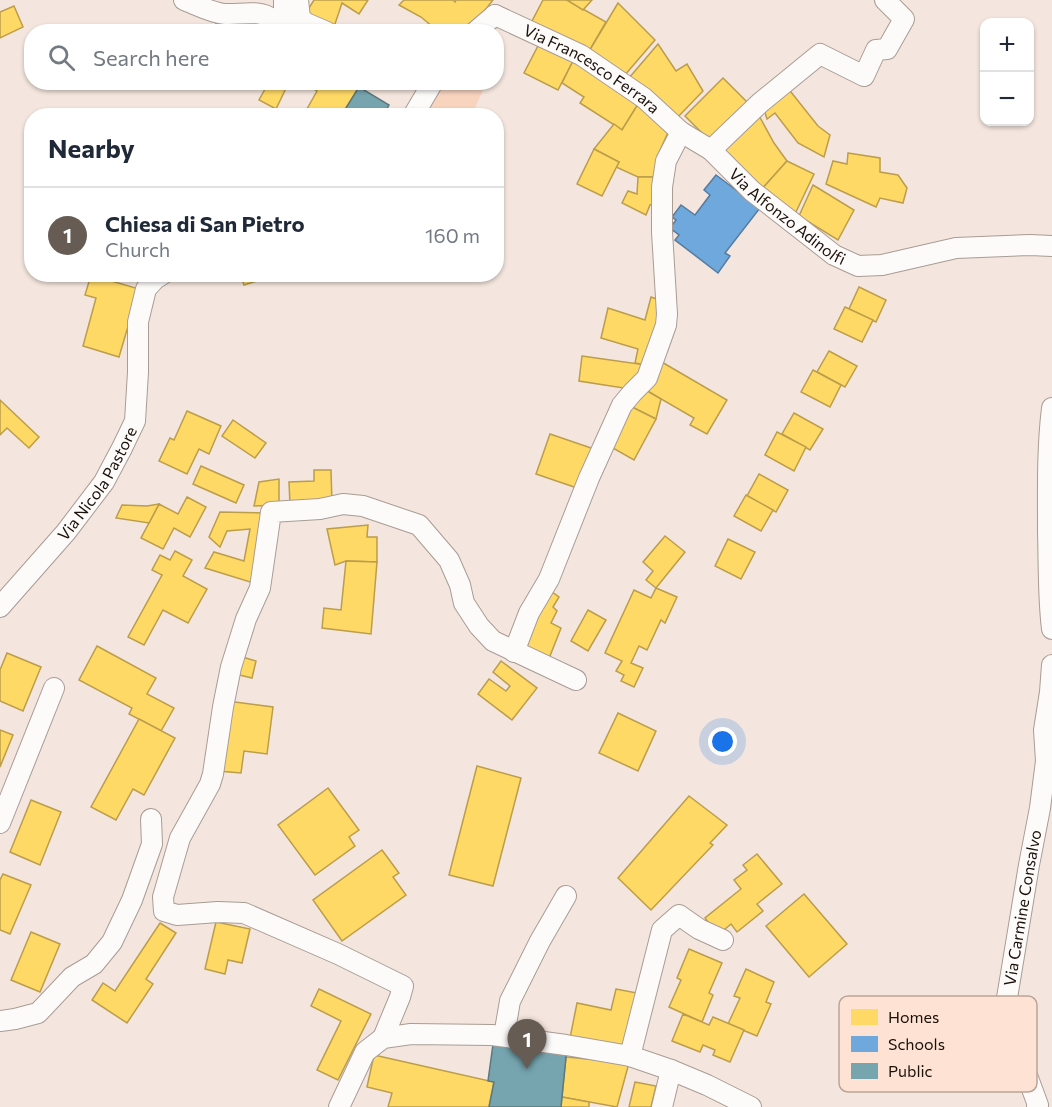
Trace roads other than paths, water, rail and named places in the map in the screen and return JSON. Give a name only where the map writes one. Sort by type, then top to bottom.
[{"type":"street","points":[[184,0],[224,14],[267,15],[272,19],[272,24]]},
{"type":"street","points":[[284,0],[287,24]]},
{"type":"street","points":[[298,0],[300,18],[308,24]]},
{"type":"street","points":[[711,150],[760,103],[820,54],[864,76],[876,50],[887,49],[904,19],[885,0]]},
{"type":"street","points":[[482,24],[497,8]]},
{"type":"street","name":"Via Francesco Ferrara","points":[[497,8],[581,55],[644,98],[681,132]]},
{"type":"street","points":[[418,108],[428,90]]},
{"type":"street","points":[[514,652],[529,613],[549,579],[605,441],[622,405],[647,378],[666,325],[662,187],[666,160],[681,132]]},
{"type":"street","name":"Via Alfonzo Adinolfi","points":[[681,132],[711,150],[752,191],[834,255],[858,266],[882,265],[956,248],[1052,246]]},
{"type":"street","name":"Via Nicola Pastore","points":[[0,607],[66,532],[104,482],[135,421],[138,322],[147,289],[153,282]]},
{"type":"street","points":[[1052,408],[1048,489],[1049,602],[1052,629]]},
{"type":"street","points":[[339,1107],[365,1052],[382,1038],[403,986],[338,954],[244,913],[177,915],[164,910],[163,897],[180,838],[210,784],[213,774],[231,666],[246,619],[260,588],[271,512],[320,509],[343,504],[363,506],[419,525],[449,560],[460,585],[464,603],[479,626],[493,641],[576,681]]},
{"type":"street","points":[[0,578],[21,582]]},
{"type":"street","name":"Via Carmine Consalvo","points":[[1007,996],[1041,808],[1046,761],[1044,729],[1052,666]]},
{"type":"street","points":[[0,823],[54,688]]},
{"type":"street","points":[[0,1021],[38,1013],[72,977],[94,964],[112,942],[132,900],[152,844],[151,819]]},
{"type":"street","points":[[504,1036],[510,1001],[566,896]]},
{"type":"street","points":[[630,1056],[663,930],[679,915],[723,940]]},
{"type":"street","points":[[382,1038],[411,1034],[483,1034],[566,1044],[630,1056],[707,1084],[751,1107]]},
{"type":"street","points":[[662,1107],[671,1070]]},
{"type":"street","name":"Via Carmine Consalvo","points":[[1033,1092],[1037,1107]]},
{"type":"place","name":"Chiesa di San Pietro","points":[[527,1069]]}]
